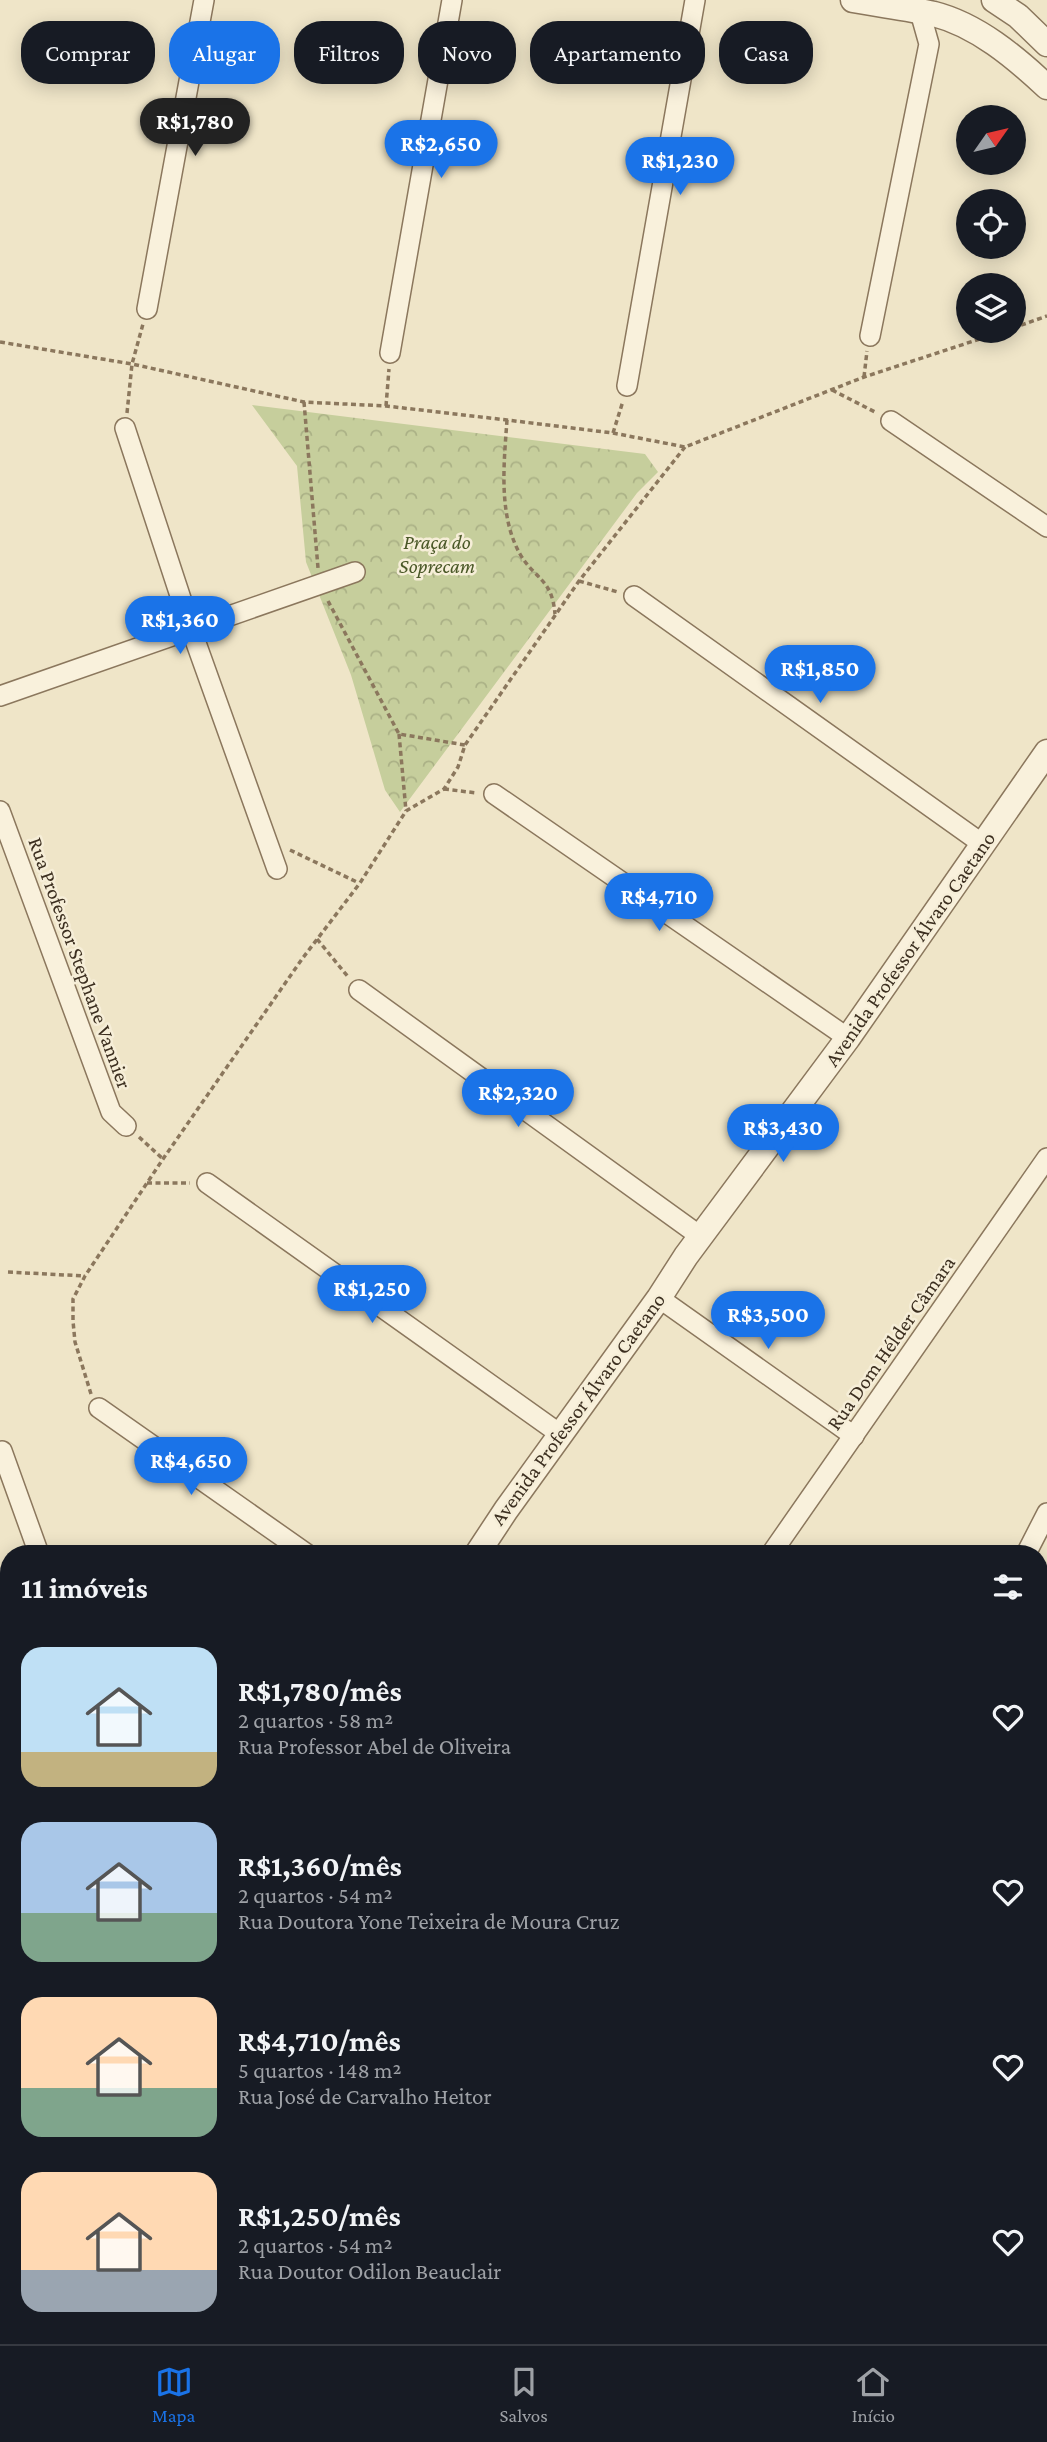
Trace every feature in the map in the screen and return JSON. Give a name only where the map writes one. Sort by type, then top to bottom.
[{"type":"street","points":[[146,309],[204,0]]},
{"type":"street","points":[[390,354],[452,0]]},
{"type":"street","points":[[627,386],[694,0]]},
{"type":"street","points":[[853,0],[919,12],[961,24],[1004,50],[1047,87]]},
{"type":"street","points":[[994,0],[1017,16],[1047,44]]},
{"type":"street","points":[[919,12],[929,44]]},
{"type":"street","points":[[870,336],[929,44],[948,19]]},
{"type":"street","points":[[891,421],[1047,527]]},
{"type":"street","points":[[125,428],[191,629],[277,869]]},
{"type":"street","points":[[0,696],[355,572]]},
{"type":"street","points":[[634,596],[984,845]]},
{"type":"street","name":"Avenida Professor Álvaro Caetano","points":[[483,1545],[701,1236],[848,1038],[1047,753]]},
{"type":"street","points":[[494,794],[848,1038]]},
{"type":"street","name":"Rua Professor Stephane Vannier","points":[[0,811],[111,1112],[127,1126]]},
{"type":"street","points":[[359,990],[701,1236]]},
{"type":"street","name":"Rua Dom Hélder Câmara","points":[[777,1545],[1047,1158]]},
{"type":"street","points":[[207,1183],[560,1434]]},
{"type":"street","points":[[659,1298],[854,1436]]},
{"type":"street","points":[[99,1408],[294,1545]]},
{"type":"street","points":[[2,1451],[35,1545]]},
{"type":"street","points":[[1031,1545],[1046,1515]]},
{"type":"path","points":[[125,428],[132,365],[146,309]]},
{"type":"path","points":[[1026,323],[1047,316]]},
{"type":"path","points":[[864,377],[870,336]]},
{"type":"path","points":[[0,342],[132,365],[304,402],[386,406],[507,420],[613,433],[685,447]]},
{"type":"path","points":[[99,1408],[89,1390],[75,1342],[72,1321],[73,1299],[85,1276],[163,1159],[317,939],[360,883],[406,811],[444,789],[458,766],[465,745],[579,581],[685,447],[864,377],[967,343]]},
{"type":"path","points":[[386,406],[390,354]]},
{"type":"path","points":[[613,433],[627,386]]},
{"type":"path","points":[[832,390],[891,421]]},
{"type":"path","points":[[304,402],[320,584],[398,734],[406,811]]},
{"type":"path","points":[[507,420],[504,465],[512,535],[521,556],[543,580],[554,598],[555,616]]},
{"type":"path","points":[[579,581],[634,596]]},
{"type":"path","points":[[398,734],[465,745]]},
{"type":"path","points":[[444,789],[494,794]]},
{"type":"path","points":[[266,838],[360,883]]},
{"type":"path","points":[[317,939],[359,990]]},
{"type":"path","points":[[127,1126],[163,1159]]},
{"type":"path","points":[[147,1183],[207,1183]]},
{"type":"path","points":[[8,1272],[85,1276]]},
{"type":"green space","name":"Praça do Soprecam","points":[[252,405],[645,454],[658,472],[637,493],[400,812],[385,790],[351,675],[306,562],[297,466]]}]
